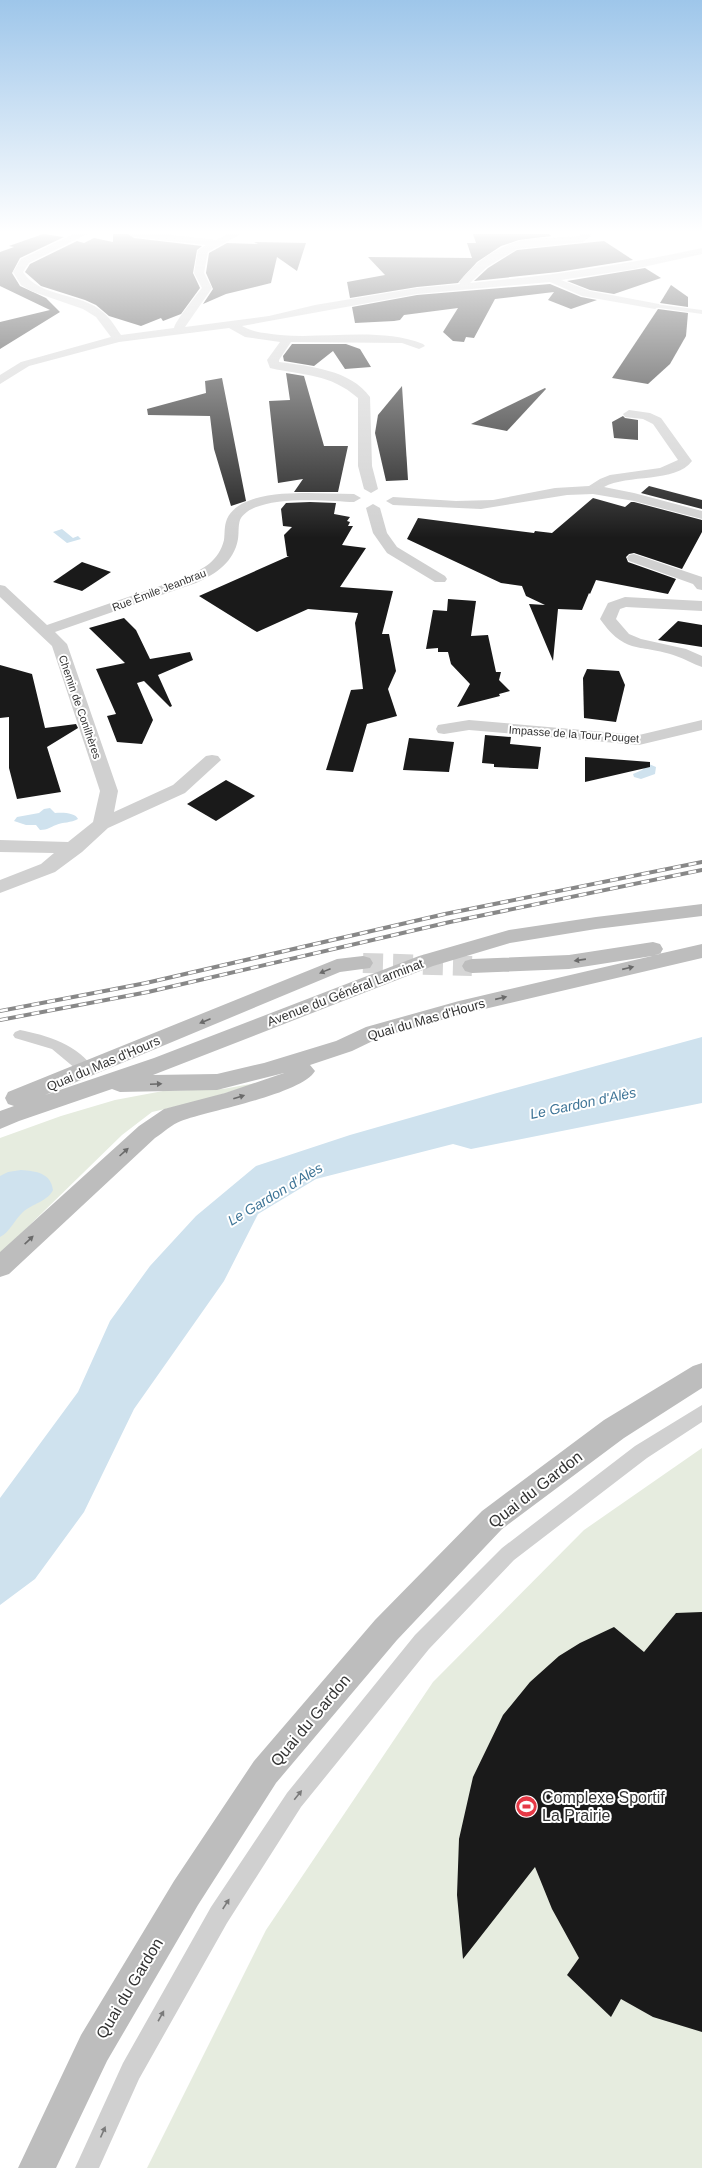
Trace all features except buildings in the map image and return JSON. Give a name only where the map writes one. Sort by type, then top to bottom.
[{"type":"street","points":[[115,335],[118,339]]},
{"type":"street","points":[[0,380],[25,364],[118,339],[144,335]]},
{"type":"street","points":[[251,335],[288,339],[403,340],[419,346]]},
{"type":"street","points":[[288,339],[273,360],[274,365],[336,376],[353,387],[364,397],[365,466],[371,489]]},
{"type":"street","points":[[591,490],[610,480],[662,472],[676,468],[685,461],[657,421],[646,416],[629,414]]},
{"type":"street","points":[[371,489],[385,492],[392,497],[393,501],[389,506],[373,508],[360,504],[354,498],[354,493],[357,491],[371,489]]},
{"type":"street","points":[[393,501],[475,505],[494,504],[561,491],[591,490],[616,493],[702,515]]},
{"type":"street","name":"Rue Émile Jeanbrau","points":[[44,632],[191,580],[213,570],[226,557],[231,540],[233,519],[241,509],[253,503],[274,498],[354,498]]},
{"type":"street","points":[[373,508],[380,533],[392,550],[440,578]]},
{"type":"street","points":[[634,558],[698,581],[702,586]]},
{"type":"street","name":"Chemin de Conilhères","points":[[0,589],[44,632],[59,644],[109,791],[102,824]]},
{"type":"street","points":[[702,606],[625,602],[613,606],[608,619],[623,637],[636,643],[680,652],[702,662]]},
{"type":"street","name":"Impasse de la Tour Pouget","points":[[444,729],[468,725],[638,740],[702,725]]},
{"type":"street","points":[[0,887],[48,868],[75,848],[102,824],[179,789],[212,760]]},
{"type":"street","points":[[0,846],[75,848]]},
{"type":"street","name":"Avenue du Général Larminat","points":[[3,1114],[95,1077],[162,1064],[426,961],[509,938],[596,923],[702,910]]},
{"type":"street","points":[[472,966],[569,962],[702,942]]},
{"type":"street","name":"Quai du Mas d'Hours","points":[[95,1077],[218,1082],[283,1067],[344,1046],[374,1032],[459,1008],[702,951]]},
{"type":"street","name":"Quai du Mas d'Hours","points":[[95,1077],[337,966],[363,964]]},
{"type":"street","points":[[0,1266],[147,1132],[172,1115],[228,1100],[291,1079],[344,1046]]},
{"type":"street","name":"Quai du Gardon","points":[[37,2168],[94,2048],[186,1893],[265,1772],[386,1630],[492,1520],[614,1429],[702,1374]]},
{"type":"lane","points":[[20,1035],[42,1039],[60,1046],[95,1077]]},
{"type":"lane","points":[[87,2168],[131,2071],[219,1915],[294,1800],[422,1642],[508,1554],[641,1452],[702,1412]]},
{"type":"shaded area","points":[[261,1082],[200,1101],[152,1112],[122,1135],[0,1254],[0,1138],[61,1116],[115,1100],[163,1091],[223,1089]]},
{"type":"shaded area","name":"Complexe Sportif La Prairie","points":[[702,1448],[702,2168],[147,2168],[266,1930],[433,1682],[584,1530]]},
{"type":"water","points":[[62,529],[73,538],[78,536],[81,539],[67,543],[53,532]]},
{"type":"water","points":[[649,764],[656,767],[655,774],[641,779],[634,777],[633,774],[642,770]]},
{"type":"water","points":[[50,808],[55,813],[72,814],[78,819],[40,830],[36,825],[26,825],[14,821],[17,817],[39,813],[44,809]]},
{"type":"water","name":"Le Gardon d'Alès","points":[[702,1037],[702,1103],[471,1149],[453,1144],[316,1179],[258,1214],[224,1281],[134,1409],[84,1512],[35,1579],[0,1605],[0,1498],[78,1392],[110,1321],[150,1266],[196,1216],[256,1166],[350,1135]]},
{"type":"water","points":[[21,1170],[37,1172],[46,1176],[52,1184],[53,1190],[44,1200],[23,1212],[0,1237],[0,1176],[8,1172]]},
{"type":"tunnel","points":[[363,963],[472,966]]},
{"type":"railway","points":[[0,1011],[146,983],[445,914],[702,862]]},
{"type":"railway","points":[[0,1020],[148,992],[450,922],[702,870]]},
{"type":"place","name":"Complexe Sportif La Prairie","points":[[526,1806]]}]
